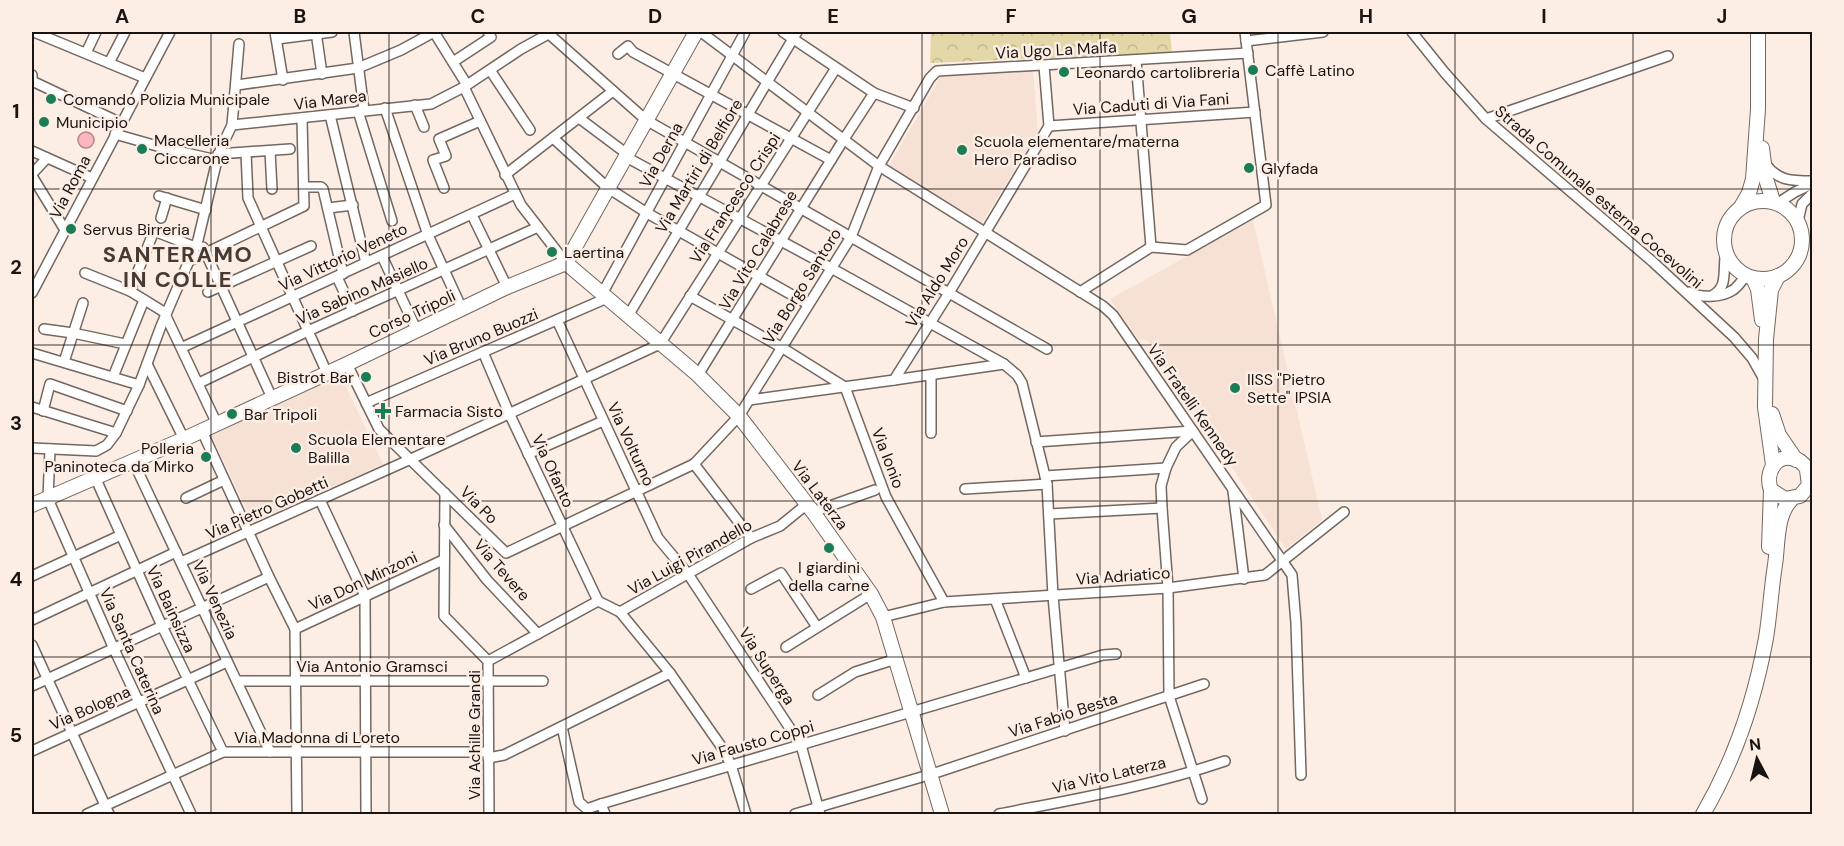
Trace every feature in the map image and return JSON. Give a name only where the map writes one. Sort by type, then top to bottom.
[{"type":"main road","points":[[566,263],[696,32]]},
{"type":"main road","points":[[1758,32],[1758,109],[1753,179],[1749,193],[1741,207],[1729,220],[1724,238],[1726,252],[1734,266],[1750,277],[1758,289],[1766,339]]},
{"type":"main road","points":[[1758,109],[1763,161],[1775,202]]},
{"type":"main road","points":[[1741,207],[1762,200],[1786,207],[1798,221],[1803,240],[1793,266],[1778,276],[1762,279],[1750,277]]},
{"type":"main road","name":"Corso Tripoli","points":[[32,506],[202,431],[507,287],[566,263]]},
{"type":"main road","name":"Via Laterza","points":[[566,263],[698,375],[739,416],[810,508],[871,594],[883,617],[932,774],[942,814]]},
{"type":"main road","points":[[1772,579],[1769,554],[1771,490],[1768,477],[1773,465],[1766,422],[1766,339],[1771,290],[1778,276]]},
{"type":"main road","points":[[1703,814],[1724,772],[1753,694],[1766,639],[1780,523],[1785,506],[1791,500],[1808,493],[1810,471],[1796,460],[1774,424],[1767,384]]},
{"type":"main road","points":[[1773,465],[1784,459],[1796,460]]},
{"type":"main road","points":[[1771,490],[1779,498],[1791,500]]},
{"type":"street","points":[[34,32],[59,36],[86,53],[145,78]]},
{"type":"street","points":[[86,53],[96,32]]},
{"type":"street","points":[[109,63],[125,32]]},
{"type":"street","name":"Via Roma","points":[[32,293],[170,32]]},
{"type":"street","points":[[316,32],[322,74]]},
{"type":"street","points":[[283,80],[276,35],[332,32]]},
{"type":"street","points":[[354,32],[361,111],[392,221]]},
{"type":"street","points":[[237,85],[358,68],[434,32],[468,85],[480,121],[515,194],[566,263]]},
{"type":"street","points":[[453,62],[491,37],[488,32]]},
{"type":"street","name":"Via Fratelli Kennedy","points":[[701,32],[879,166],[1103,306],[1113,315],[1292,575],[1296,623],[1301,775]]},
{"type":"street","name":"Via Derna","points":[[605,296],[646,213],[745,32]]},
{"type":"street","points":[[783,32],[795,35],[836,68],[874,93],[914,108]]},
{"type":"street","points":[[1080,292],[1151,247],[1187,250],[1266,205],[1246,36],[1323,32]]},
{"type":"street","name":"Strada Comunale esterna Cocevolini","points":[[1412,32],[1486,119],[1681,288],[1734,337],[1752,358],[1767,384]]},
{"type":"street","points":[[468,85],[521,49],[550,33],[646,120],[1047,349]]},
{"type":"street","name":"Via Martiri di Belfiore","points":[[628,316],[795,35]]},
{"type":"street","points":[[32,448],[96,451],[107,445],[116,433],[139,385],[199,237],[218,157],[232,125],[237,85],[238,44]]},
{"type":"street","points":[[618,54],[628,46],[633,52],[831,160]]},
{"type":"street","name":"Via Ugo La Malfa","points":[[937,71],[1248,53]]},
{"type":"street","points":[[1486,119],[1668,56]]},
{"type":"street","points":[[1136,60],[1151,247]]},
{"type":"street","points":[[1044,66],[1049,126]]},
{"type":"street","name":"Via Francesco Crispi","points":[[660,344],[836,68]]},
{"type":"street","points":[[490,70],[530,130]]},
{"type":"street","name":"Via Borgo Santoro","points":[[694,464],[739,416],[851,237],[879,166],[930,78],[937,71]]},
{"type":"street","points":[[32,75],[32,82],[121,123]]},
{"type":"street","name":"Via Marea","points":[[232,125],[431,104],[468,85]]},
{"type":"street","points":[[505,175],[613,91]]},
{"type":"street","name":"Via Vito Calabrese","points":[[698,375],[874,93]]},
{"type":"street","points":[[415,105],[424,127]]},
{"type":"street","points":[[385,108],[428,235],[462,309]]},
{"type":"street","name":"Via Caduti di Via Fani","points":[[1049,126],[1255,112]]},
{"type":"street","points":[[330,115],[366,264]]},
{"type":"street","points":[[189,261],[304,206],[302,118]]},
{"type":"street","points":[[579,118],[627,155],[666,178],[1004,364],[1017,375],[1022,383],[1046,480],[1065,731]]},
{"type":"street","points":[[444,188],[433,160],[446,156],[439,139],[480,121]]},
{"type":"street","name":"Via Aldo Moro","points":[[894,380],[1049,126]]},
{"type":"street","points":[[116,134],[164,148],[218,157],[290,149]]},
{"type":"street","points":[[553,138],[608,188],[646,213],[808,304]]},
{"type":"street","points":[[32,151],[92,178]]},
{"type":"street","points":[[270,151],[272,189]]},
{"type":"street","points":[[246,153],[246,192],[327,373]]},
{"type":"street","points":[[47,158],[32,175],[65,230]]},
{"type":"street","points":[[1763,161],[1777,177],[1812,183]]},
{"type":"street","points":[[1775,202],[1812,183]]},
{"type":"street","points":[[304,188],[321,187],[328,208],[340,275],[353,311]]},
{"type":"street","name":"Via Vittorio Veneto","points":[[183,347],[515,194]]},
{"type":"street","points":[[1798,221],[1802,204],[1812,194]]},
{"type":"street","points":[[160,218],[163,197],[206,210]]},
{"type":"street","points":[[328,208],[352,205]]},
{"type":"street","points":[[472,215],[507,287]]},
{"type":"street","name":"Via Sabino Masiello","points":[[199,383],[538,227]]},
{"type":"street","points":[[130,291],[154,231],[195,247]]},
{"type":"street","points":[[199,237],[272,398]]},
{"type":"street","points":[[208,292],[311,246]]},
{"type":"street","points":[[1713,295],[1723,286],[1723,263],[1726,252]]},
{"type":"street","points":[[381,256],[416,329]]},
{"type":"street","points":[[85,273],[130,291],[162,309],[183,347],[217,424]]},
{"type":"street","points":[[1681,288],[1695,295],[1722,294],[1733,290],[1750,277]]},
{"type":"street","name":"Via Bruno Buozzi","points":[[366,403],[556,320],[605,296]]},
{"type":"street","points":[[690,296],[781,347],[845,387]]},
{"type":"street","points":[[113,377],[144,300]]},
{"type":"street","points":[[64,362],[83,303]]},
{"type":"street","name":"Via Volturno","points":[[556,320],[658,538],[688,574]]},
{"type":"street","points":[[44,329],[125,344]]},
{"type":"street","name":"Via Pietro Gobetti","points":[[181,562],[660,344]]},
{"type":"street","name":"Via Ofanto","points":[[483,352],[509,413],[598,601]]},
{"type":"street","points":[[32,353],[139,385]]},
{"type":"street","points":[[147,364],[184,439]]},
{"type":"street","name":"Via Po","points":[[347,364],[379,429],[506,553],[563,527]]},
{"type":"street","points":[[749,400],[1004,364]]},
{"type":"street","points":[[931,375],[931,433]]},
{"type":"street","points":[[43,411],[50,384],[127,411]]},
{"type":"street","name":"Via Ionio","points":[[845,387],[886,497],[944,602]]},
{"type":"street","points":[[32,408],[116,433]]},
{"type":"street","points":[[528,454],[603,421]]},
{"type":"street","points":[[202,431],[248,533],[295,628],[297,814]]},
{"type":"street","points":[[1036,442],[1193,431]]},
{"type":"street","points":[[1193,431],[1176,447],[1161,486],[1168,588],[1169,696],[1203,799]]},
{"type":"street","points":[[48,499],[50,449]]},
{"type":"street","name":"Via Venezia","points":[[133,461],[270,752]]},
{"type":"street","points":[[563,527],[694,464],[751,538]]},
{"type":"street","points":[[965,489],[1166,468]]},
{"type":"street","name":"Via Bainsizza","points":[[94,477],[223,752]]},
{"type":"street","points":[[186,498],[224,480]]},
{"type":"street","points":[[1233,489],[1244,579]]},
{"type":"street","name":"Via Luigi Pirandello","points":[[598,601],[620,612],[751,538],[780,526],[810,508],[875,490]]},
{"type":"street","name":"Via Achille Grandi","points":[[446,493],[443,560],[444,616],[488,661],[489,814]]},
{"type":"street","name":"Via Santa Caterina","points":[[48,499],[114,649],[191,814]]},
{"type":"street","points":[[320,500],[365,596],[366,814]]},
{"type":"street","points":[[1049,514],[1162,508]]},
{"type":"street","name":"Via Adriatico","points":[[883,617],[944,602],[1168,588],[1265,575],[1344,512]]},
{"type":"street","name":"Via Tevere","points":[[444,525],[487,580],[538,634]]},
{"type":"street","points":[[32,576],[121,535]]},
{"type":"street","points":[[32,620],[176,552]]},
{"type":"street","name":"Via Don Minzoni","points":[[295,628],[443,560]]},
{"type":"street","points":[[751,590],[781,573],[817,627]]},
{"type":"street","name":"Via Superga","points":[[688,574],[801,745],[819,811]]},
{"type":"street","points":[[32,686],[269,577]]},
{"type":"street","points":[[786,647],[871,594]]},
{"type":"street","points":[[995,599],[1026,678]]},
{"type":"street","points":[[488,661],[598,601]]},
{"type":"street","points":[[620,612],[670,673],[723,749],[731,765],[746,814]]},
{"type":"street","points":[[32,645],[107,810]]},
{"type":"street","name":"Via Fausto Coppi","points":[[601,804],[1103,655],[1116,654]]},
{"type":"street","points":[[818,694],[855,672],[896,659]]},
{"type":"street","name":"Via Bologna","points":[[32,751],[227,662]]},
{"type":"street","name":"Via Madonna di Loreto","points":[[87,814],[107,810],[223,752],[504,755],[670,673]]},
{"type":"street","name":"Via Antonio Gramsci","points":[[237,681],[543,681]]},
{"type":"street","name":"Via Fabio Besta","points":[[795,814],[819,811],[1203,684]]},
{"type":"street","points":[[562,727],[579,802],[587,808],[601,804],[605,814]]},
{"type":"street","name":"Via Vito Laterza","points":[[999,814],[1101,794],[1226,761]]},
{"type":"shaded area","name":"Scuola elementare/materna Hero Paradiso","points":[[1033,70],[1038,132],[981,224],[888,167],[941,76]]},
{"type":"shaded area","name":"IISS \"Pietro Sette\" IPSIA","points":[[1253,220],[1322,520],[1286,549],[1148,341],[1138,339],[1110,299]]},
{"type":"shaded area","name":"Scuola Elementare Balilla","points":[[339,372],[383,464],[253,523],[210,432]]},
{"type":"green space","points":[[931,32],[1170,32],[1172,53],[930,63]]},
{"type":"water","points":[[83,132],[89,132],[94,140],[92,146],[83,148],[78,143],[78,137]]},
{"type":"place","name":"Caffè Latino","points":[[1253,70]]},
{"type":"place","name":"Leonardo cartolibreria","points":[[1064,72]]},
{"type":"place","name":"Comando Polizia Municipale","points":[[51,99]]},
{"type":"place","name":"Municipio","points":[[44,122]]},
{"type":"place","name":"Macelleria Ciccarone","points":[[142,149]]},
{"type":"place","name":"Scuola elementare/materna Hero Paradiso","points":[[962,150]]},
{"type":"place","name":"Glyfada","points":[[1249,168]]},
{"type":"place","name":"Servus Birreria","points":[[71,229]]},
{"type":"place","name":"Laertina","points":[[552,252]]},
{"type":"place","name":"Bistrot Bar","points":[[366,377]]},
{"type":"place","name":"IISS \"Pietro Sette\" IPSIA","points":[[1235,388]]},
{"type":"place","name":"Farmacia Sisto","points":[[383,411]]},
{"type":"place","name":"Bar Tripoli","points":[[232,414]]},
{"type":"place","name":"Scuola Elementare Balilla","points":[[296,448]]},
{"type":"place","name":"Polleria Paninoteca da Mirko","points":[[206,457]]},
{"type":"place","name":"I giardini della carne","points":[[829,548]]},
{"type":"district","name":"SANTERAMO IN COLLE","points":[[178,266]]}]
